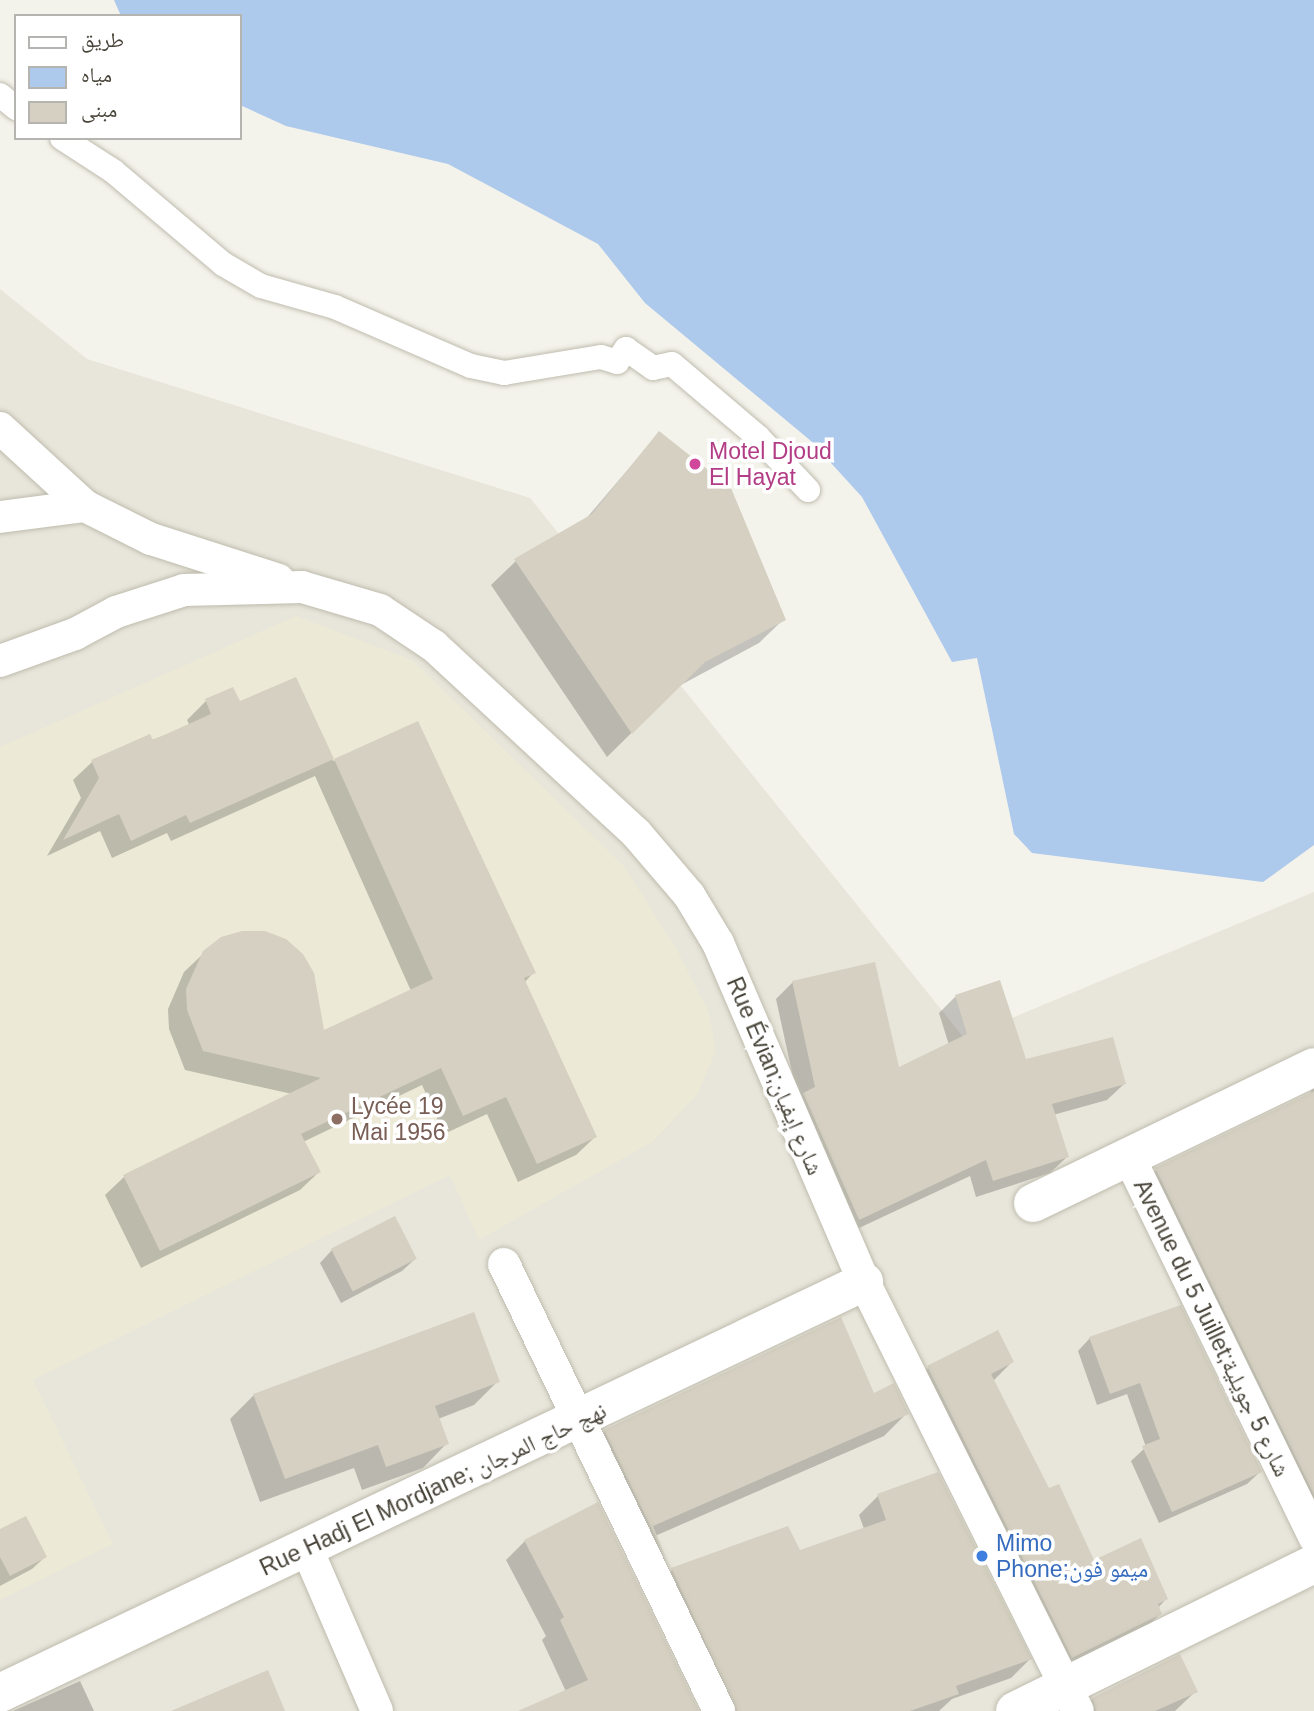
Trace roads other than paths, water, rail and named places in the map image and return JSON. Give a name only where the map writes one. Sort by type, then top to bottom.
[{"type":"street","points":[[0,95],[14,106]]},
{"type":"street","points":[[65,140],[113,171],[223,264],[261,286],[335,307],[471,366],[504,373],[601,357],[617,362],[626,349],[653,368],[672,364],[758,437],[808,490]]},
{"type":"street","name":"Rue Évian;شارع إيفيان","points":[[0,428],[85,506],[151,539],[380,610],[434,646],[636,833],[689,895],[718,943],[864,1282],[1072,1699]]},
{"type":"street","points":[[0,517],[85,506]]},
{"type":"street","name":"Rue Évian;شارع إيفيان","points":[[0,661],[75,634],[116,612],[184,590],[302,587]]},
{"type":"street","points":[[1033,1203],[1314,1067]]},
{"type":"street","name":"Avenue du 5 Juillet;شارع 5 جويلية","points":[[1129,1157],[1314,1537]]},
{"type":"street","points":[[504,1264],[719,1711]]},
{"type":"street","name":"Rue Hadj El Mordjane; نهج حاج المرجان","points":[[0,1693],[579,1420],[864,1282]]},
{"type":"street","points":[[307,1549],[377,1711]]},
{"type":"street","points":[[1015,1711],[1072,1699],[1314,1564]]},
{"type":"water","points":[[114,0],[1314,0],[1314,845],[1263,882],[1032,853],[1014,834],[977,658],[952,662],[862,497],[811,441],[645,303],[598,244],[448,164],[286,126],[242,106],[242,14],[120,14]]},
{"type":"place","name":"Motel Djoud El Hayat","points":[[695,464]]},
{"type":"place","name":"Lycée 19 Mai 1956","points":[[337,1119]]},
{"type":"place","name":"Mimo Phone;ميمو فون","points":[[982,1556]]}]
